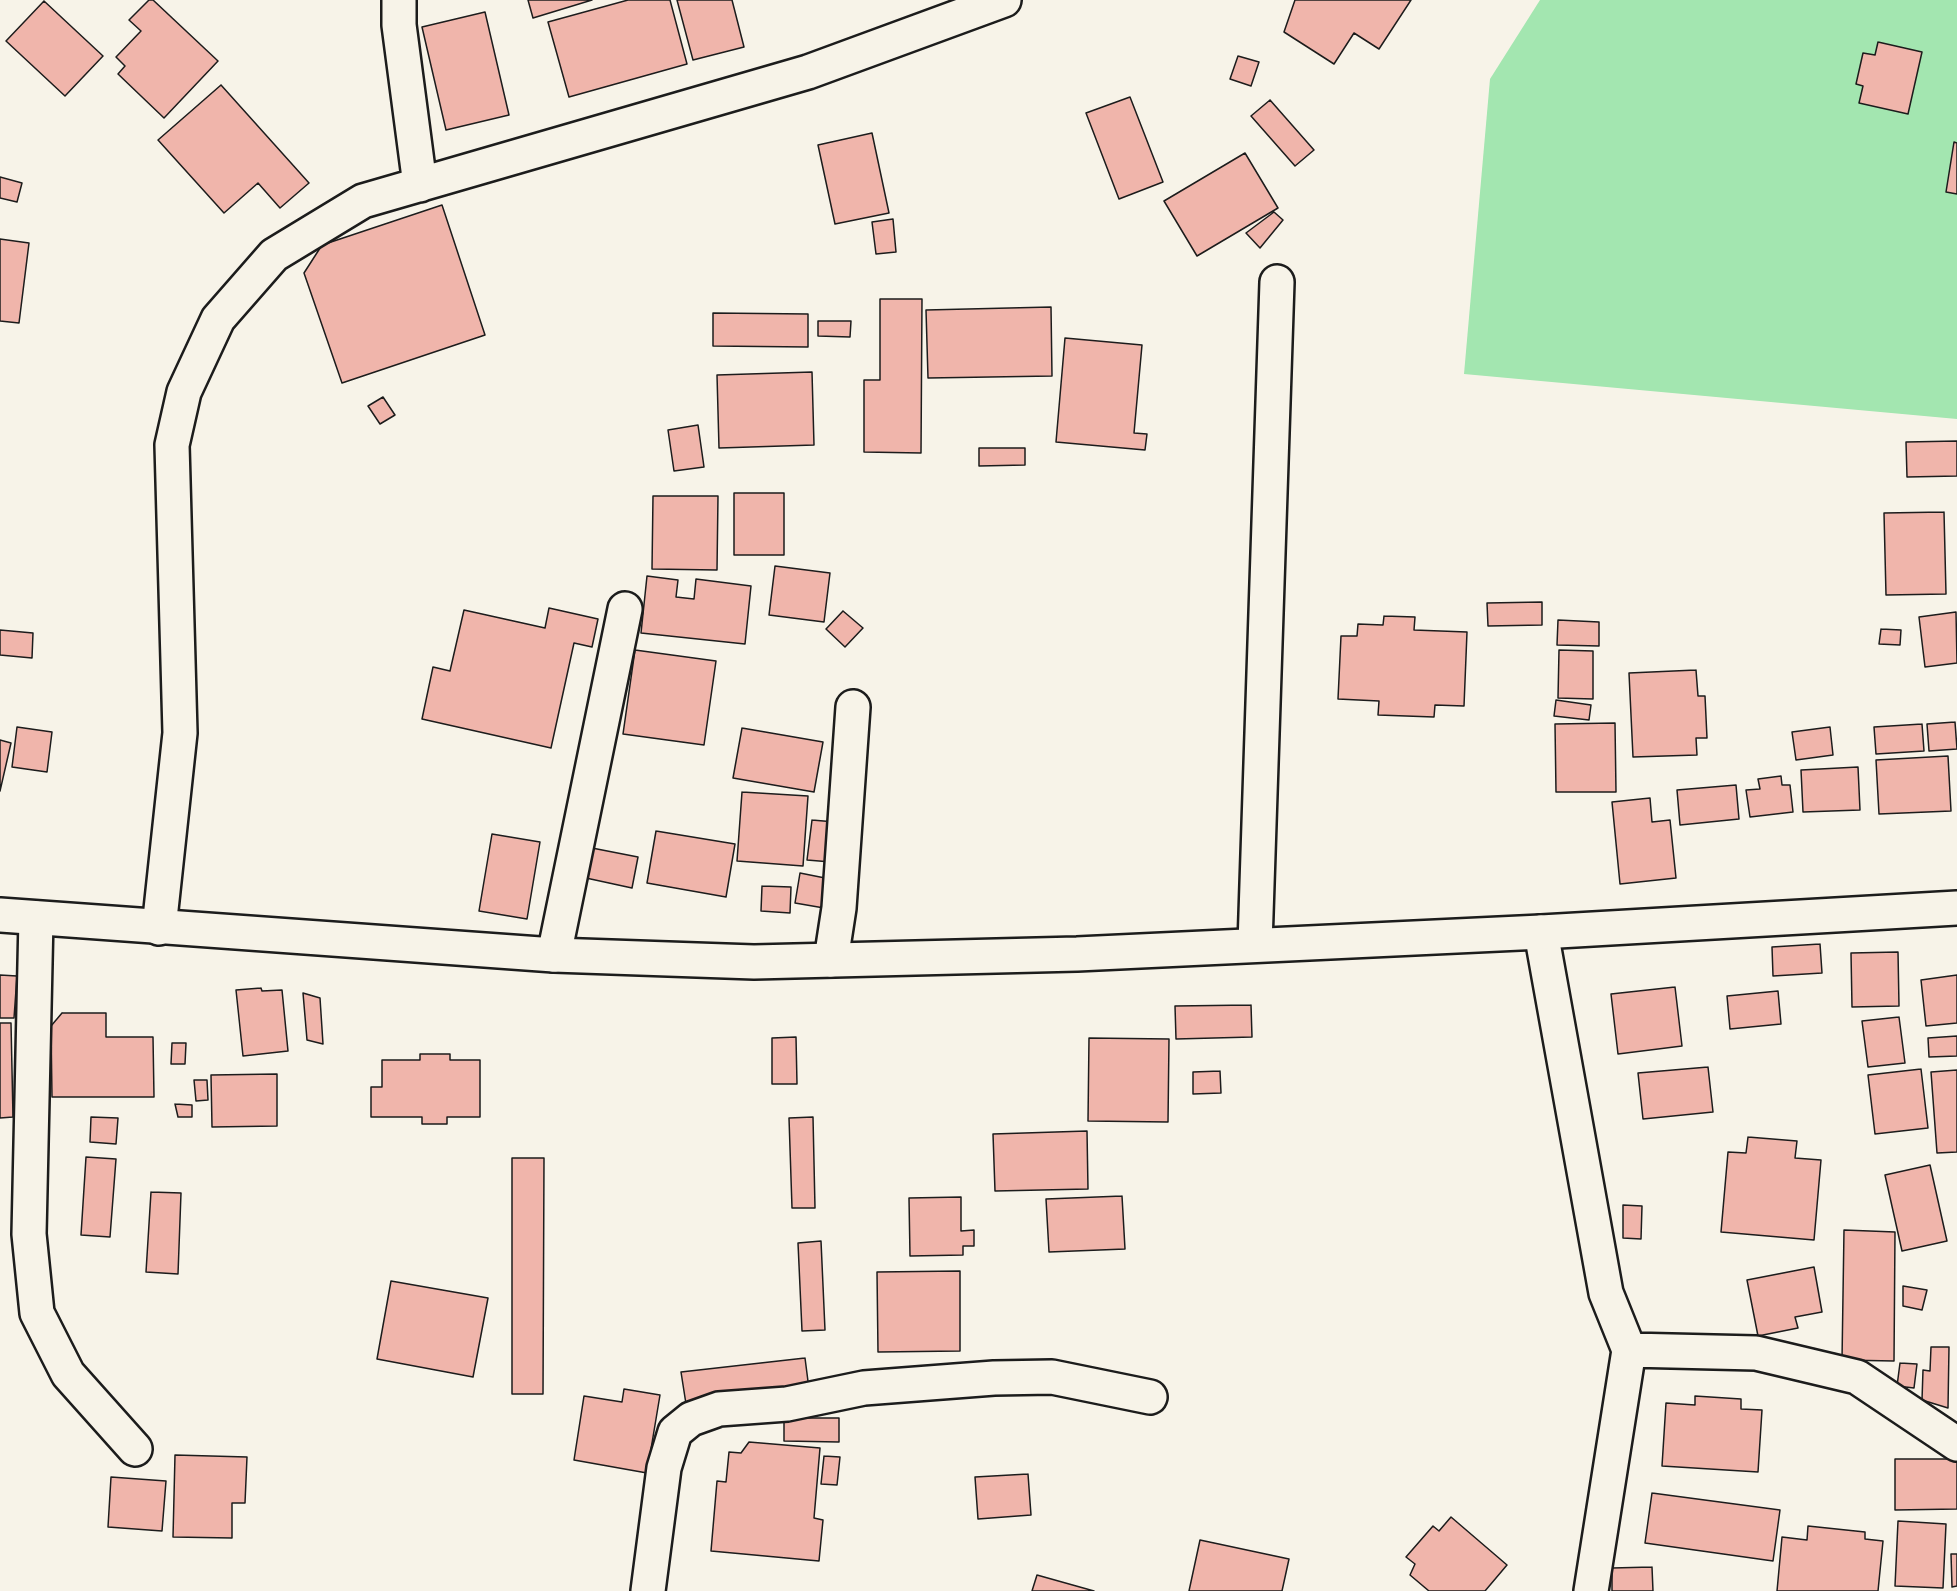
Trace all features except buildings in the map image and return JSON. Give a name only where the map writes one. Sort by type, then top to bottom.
[{"type":"street","points":[[399,0],[399,25],[420,185]]},
{"type":"street","points":[[159,928],[180,734],[172,445],[184,392],[218,319],[274,255],[363,201],[808,72],[1004,0]]},
{"type":"street","points":[[1255,944],[1277,282]]},
{"type":"street","points":[[554,955],[626,609]]},
{"type":"street","points":[[831,960],[838,908],[853,707]]},
{"type":"street","points":[[0,915],[554,955],[754,962],[1077,954],[1541,932],[1957,908]]},
{"type":"street","points":[[36,918],[29,1234],[37,1313],[68,1374],[135,1449]]},
{"type":"street","points":[[1541,932],[1606,1293],[1629,1350],[1590,1591]]},
{"type":"street","points":[[1629,1350],[1756,1353],[1857,1377],[1957,1444]]},
{"type":"street","points":[[648,1591],[664,1468],[675,1432],[700,1416],[719,1409],[787,1404],[864,1388],[994,1378],[1052,1377],[1150,1397]]},
{"type":"green space","points":[[1540,0],[1957,0],[1957,419],[1464,374],[1490,79]]}]
